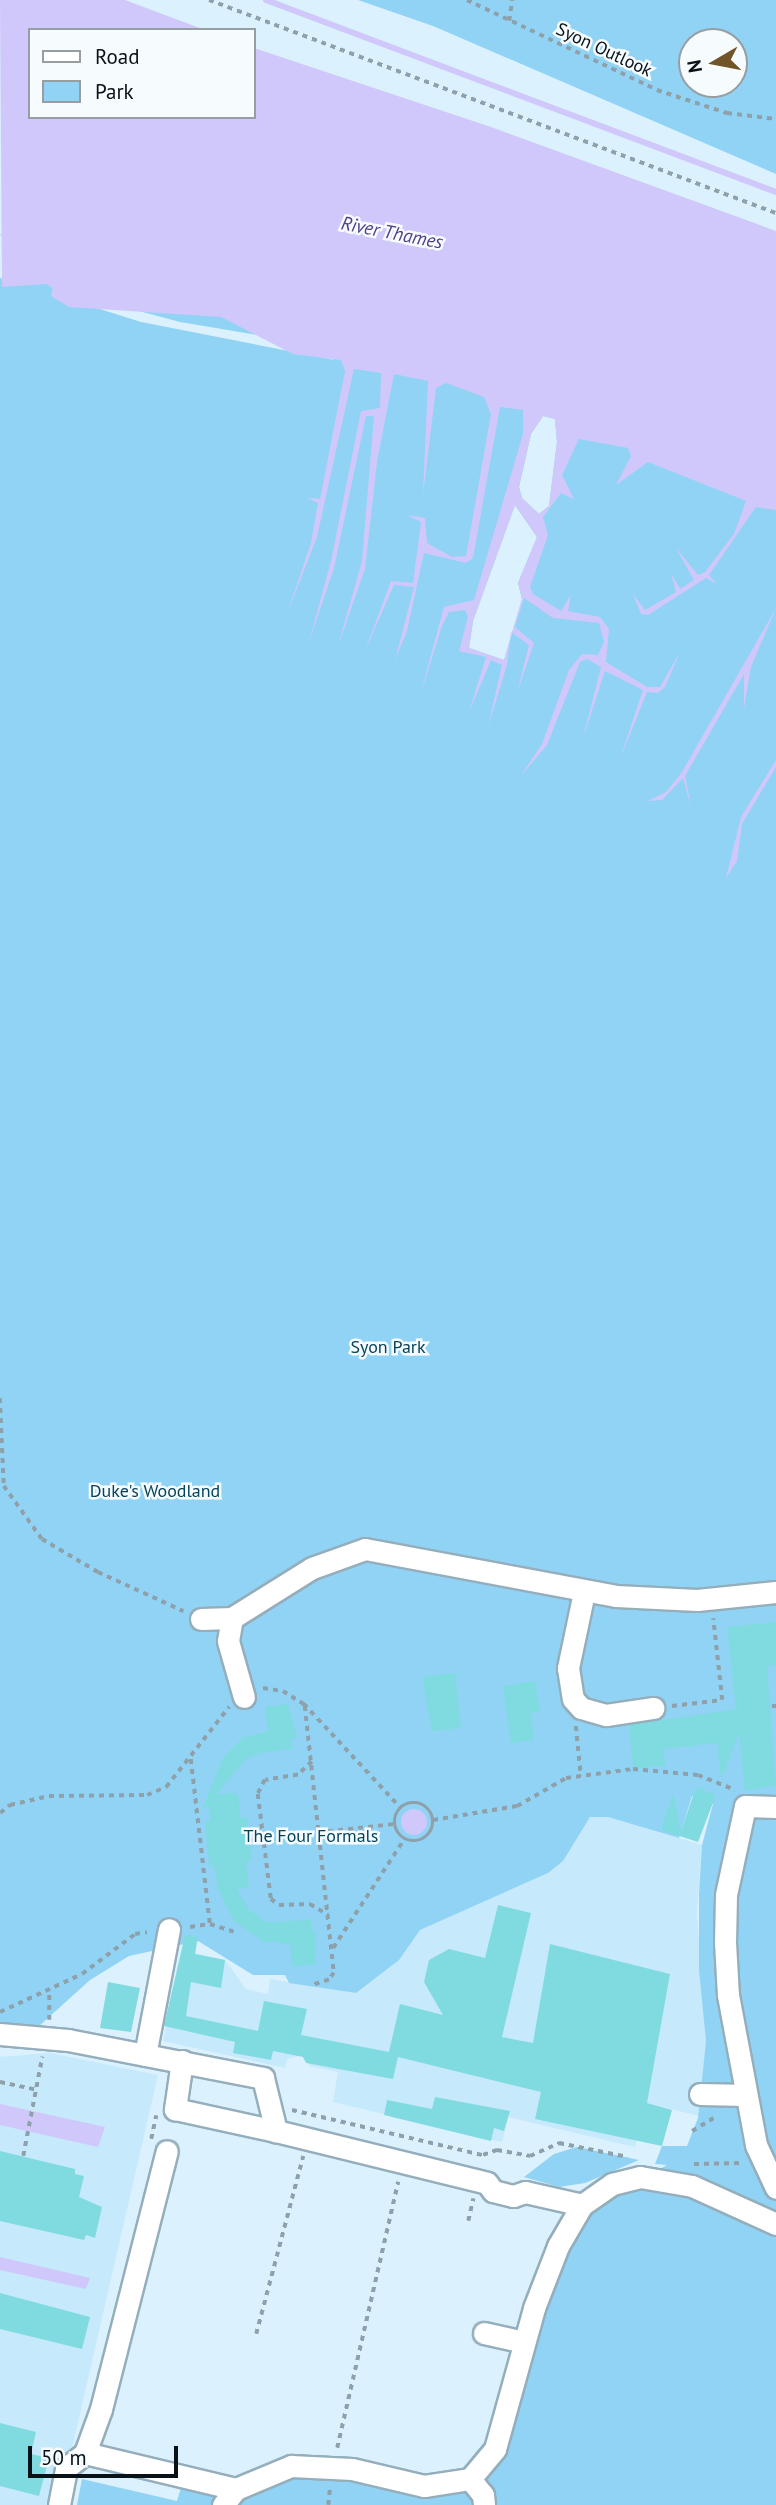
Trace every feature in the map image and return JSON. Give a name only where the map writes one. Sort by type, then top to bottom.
[{"type":"lane","points":[[201,1619],[232,1618],[312,1568],[365,1549],[410,1554],[441,1564],[584,1592],[697,1600],[776,1592]]},
{"type":"lane","points":[[584,1592],[568,1668],[573,1699],[580,1708],[606,1715],[653,1708]]},
{"type":"lane","points":[[232,1618],[228,1641],[244,1697]]},
{"type":"lane","points":[[776,1807],[745,1806],[726,1895],[725,1942],[728,1995],[746,2095],[762,2163],[776,2188]]},
{"type":"lane","points":[[145,2055],[169,1929]]},
{"type":"lane","points":[[0,2034],[43,2031],[145,2055],[263,2078],[276,2131]]},
{"type":"lane","points":[[183,2061],[176,2109],[487,2183],[493,2191],[513,2196],[525,2192],[582,2205]]},
{"type":"lane","points":[[700,2094],[746,2095]]},
{"type":"lane","points":[[59,2505],[66,2468],[85,2453],[101,2409],[167,2151]]},
{"type":"lane","points":[[85,2453],[230,2497],[291,2466],[332,2468],[424,2486],[470,2479],[495,2449],[524,2342],[558,2246],[582,2205],[612,2184],[640,2177],[664,2179],[718,2196],[776,2224]]},
{"type":"lane","points":[[484,2333],[524,2342]]},
{"type":"lane","points":[[470,2479],[485,2505]]},
{"type":"path","points":[[209,0],[776,213]]},
{"type":"path","name":"Syon Outlook","points":[[467,0],[657,90],[727,113],[776,119]]},
{"type":"path","points":[[509,22],[512,0]]},
{"type":"path","points":[[0,1398],[4,1486],[42,1539],[98,1572],[201,1619]]},
{"type":"path","points":[[653,1708],[722,1700],[712,1605]]},
{"type":"path","points":[[0,1813],[10,1805],[49,1796],[147,1795],[166,1787],[191,1759],[212,1724],[244,1697],[260,1688],[283,1691],[304,1704],[401,1808]]},
{"type":"path","points":[[573,1699],[581,1776]]},
{"type":"path","points":[[304,1704],[332,1950],[330,1980],[314,1985]]},
{"type":"path","points":[[191,1759],[210,1924]]},
{"type":"path","points":[[312,1762],[298,1775],[262,1784],[258,1794],[271,1899],[285,1906],[310,1904],[328,1915]]},
{"type":"path","points":[[432,1820],[517,1806],[566,1778],[633,1769],[698,1775],[728,1784],[745,1806]]},
{"type":"path","points":[[401,1808],[419,1803],[432,1820]]},
{"type":"path","points":[[395,1824],[401,1808]]},
{"type":"path","points":[[405,1838],[424,1838],[432,1820]]},
{"type":"path","points":[[249,1840],[395,1824]]},
{"type":"path","points":[[395,1824],[405,1838]]},
{"type":"path","points":[[332,1950],[405,1838]]},
{"type":"path","points":[[0,2012],[82,1974],[135,1934],[210,1924],[237,1933]]},
{"type":"path","points":[[23,2157],[37,2090],[42,2057],[36,2054],[43,2031],[49,1991]]},
{"type":"path","points":[[0,2082],[37,2090]]},
{"type":"path","points":[[287,2109],[483,2155],[497,2150],[530,2156],[559,2143],[639,2160]]},
{"type":"path","points":[[256,2334],[308,2141]]},
{"type":"path","points":[[332,2468],[402,2163]]},
{"type":"path","points":[[686,2165],[762,2163]]},
{"type":"path","points":[[468,2221],[475,2191]]},
{"type":"shaded area","points":[[590,1817],[608,1817],[702,1845],[697,1912],[706,2041],[699,2116],[647,2103],[635,2147],[508,2117],[502,2142],[333,2102],[338,2072],[310,2066],[303,2055],[287,2059],[285,2068],[163,2041],[181,1957],[190,1952],[225,1960],[246,1989],[268,1994],[270,1979],[355,1993],[399,1960],[420,1930],[548,1873]]},
{"type":"shaded area","points":[[50,2053],[158,2075],[59,2505],[0,2505],[0,2057]]},
{"type":"green space","points":[[358,0],[776,0],[776,174],[433,26]]},
{"type":"green space","name":"Syon Park","points":[[0,234],[776,444],[776,2505],[235,2505],[262,2484],[326,2473],[430,2494],[461,2493],[491,2476],[511,2428],[522,2380],[568,2251],[596,2206],[667,2165],[655,2164],[662,2146],[687,2146],[698,2118],[706,2041],[699,1970],[699,1894],[702,1845],[713,1804],[692,1796],[679,1838],[608,1817],[590,1817],[563,1861],[548,1873],[420,1930],[399,1960],[356,1993],[289,1983],[285,1975],[253,1975],[198,1941],[129,1956],[90,1980],[38,2027],[0,2027],[0,278],[24,285],[41,282]],"holes":[[[53,288],[180,322],[270,337],[335,360],[141,322],[52,294]],[[543,416],[555,419],[557,442],[549,506],[539,514],[522,498],[519,487],[531,434]],[[515,505],[537,537],[518,583],[522,599],[504,660],[469,648],[473,621]]]},
{"type":"green space","points":[[577,2147],[639,2160],[585,2183],[559,2187],[524,2177],[554,2154]]},
{"type":"green space","points":[[82,2479],[177,2501],[183,2481],[223,2491],[215,2505],[77,2505]]},
{"type":"water","name":"River Thames","points":[[0,0],[125,0],[200,28],[28,28],[28,119],[256,119],[256,49],[491,127],[776,231],[776,510],[756,507],[709,575],[717,584],[706,578],[648,615],[641,614],[633,594],[645,610],[676,592],[671,573],[680,589],[694,580],[676,548],[698,575],[705,572],[734,534],[746,501],[648,462],[616,485],[631,456],[628,448],[579,439],[562,475],[574,499],[561,493],[543,517],[548,535],[530,587],[533,594],[561,611],[571,595],[568,611],[600,617],[609,629],[606,662],[647,687],[660,687],[680,652],[665,687],[658,693],[647,692],[620,759],[643,690],[605,671],[583,738],[601,667],[587,659],[580,662],[547,745],[520,777],[542,744],[569,670],[582,654],[598,655],[604,642],[599,623],[553,618],[524,598],[515,627],[534,643],[517,693],[529,645],[512,633],[522,599],[518,583],[537,537],[515,505],[473,621],[469,648],[504,660],[510,639],[507,665],[488,727],[502,665],[491,660],[469,712],[486,657],[459,651],[468,617],[465,610],[449,612],[420,696],[444,607],[474,600],[523,434],[523,410],[500,407],[473,558],[466,563],[424,553],[407,631],[395,660],[414,587],[394,585],[365,651],[391,581],[413,583],[421,522],[407,515],[425,518],[427,543],[452,557],[466,556],[491,414],[484,397],[446,383],[436,388],[423,495],[428,381],[394,374],[377,462],[365,569],[338,646],[362,561],[374,416],[366,416],[334,568],[309,642],[331,561],[361,411],[380,408],[381,373],[354,369],[317,537],[287,614],[311,543],[318,503],[307,498],[320,499],[345,371],[341,360],[293,354],[221,317],[69,307],[51,296],[53,288],[46,284],[2,287]],"holes":[[[543,416],[555,419],[557,442],[549,506],[539,514],[522,498],[519,487],[531,434]]]},
{"type":"water","points":[[776,608],[751,667],[744,708],[744,674],[685,776],[691,807],[683,778],[662,800],[648,801],[666,792],[682,772]]},
{"type":"water","points":[[776,760],[776,767],[742,824],[737,861],[726,878],[741,817]]},
{"type":"water","points":[[414,1809],[423,1813],[427,1822],[423,1831],[414,1835],[405,1831],[401,1822],[405,1813]]},
{"type":"water","points":[[0,2104],[105,2127],[98,2147],[0,2125]]},
{"type":"water","points":[[0,2257],[90,2278],[86,2289],[0,2270]]},
{"type":"building","points":[[776,1622],[776,1665],[767,1666],[776,1786],[745,1790],[739,1733],[721,1780],[717,1743],[662,1749],[666,1765],[633,1769],[629,1725],[736,1709],[727,1627]]},
{"type":"building","points":[[455,1673],[461,1728],[432,1731],[422,1677]]},
{"type":"building","points":[[535,1681],[540,1712],[531,1713],[534,1740],[511,1743],[503,1686]]},
{"type":"building","points":[[288,1704],[297,1738],[292,1738],[293,1749],[259,1753],[246,1759],[217,1794],[238,1793],[241,1818],[247,1817],[252,1861],[246,1861],[249,1887],[237,1888],[249,1910],[268,1923],[311,1919],[311,1930],[316,1930],[315,1964],[292,1967],[290,1944],[262,1941],[234,1921],[218,1889],[214,1865],[209,1866],[205,1821],[210,1820],[208,1806],[202,1810],[223,1757],[243,1738],[268,1731],[265,1707]]},
{"type":"building","points":[[696,1787],[716,1795],[698,1842],[661,1830],[673,1794],[681,1831]]},
{"type":"building","points":[[498,1905],[531,1913],[502,2037],[533,2043],[550,1944],[670,1974],[647,2103],[672,2110],[662,2146],[535,2119],[541,2092],[398,2057],[393,2079],[306,2063],[303,2057],[273,2051],[271,2060],[233,2053],[235,2042],[164,2026],[185,1935],[198,1937],[195,1954],[225,1960],[221,1988],[191,1982],[186,2016],[258,2031],[264,2001],[307,2009],[301,2035],[389,2052],[400,2004],[443,2015],[424,1982],[429,1960],[449,1949],[485,1958]]},
{"type":"building","points":[[108,1982],[140,1988],[131,2032],[100,2028]]},
{"type":"building","points":[[435,2097],[510,2111],[504,2131],[494,2128],[491,2141],[384,2115],[387,2100],[432,2109]]},
{"type":"building","points":[[0,2151],[75,2169],[75,2174],[84,2176],[79,2197],[102,2207],[95,2238],[86,2235],[84,2240],[0,2221]]},
{"type":"building","points":[[0,2293],[90,2317],[82,2349],[0,2329]]},
{"type":"building","points":[[0,2423],[36,2432],[31,2454],[49,2458],[39,2496],[0,2486]]},
{"type":"waterway","points":[[266,0],[776,192]]},
{"type":"park label","name":"Duke's Woodland","points":[[155,1491]]},
{"type":"park label","name":"The Four Formals","points":[[311,1836]]}]
